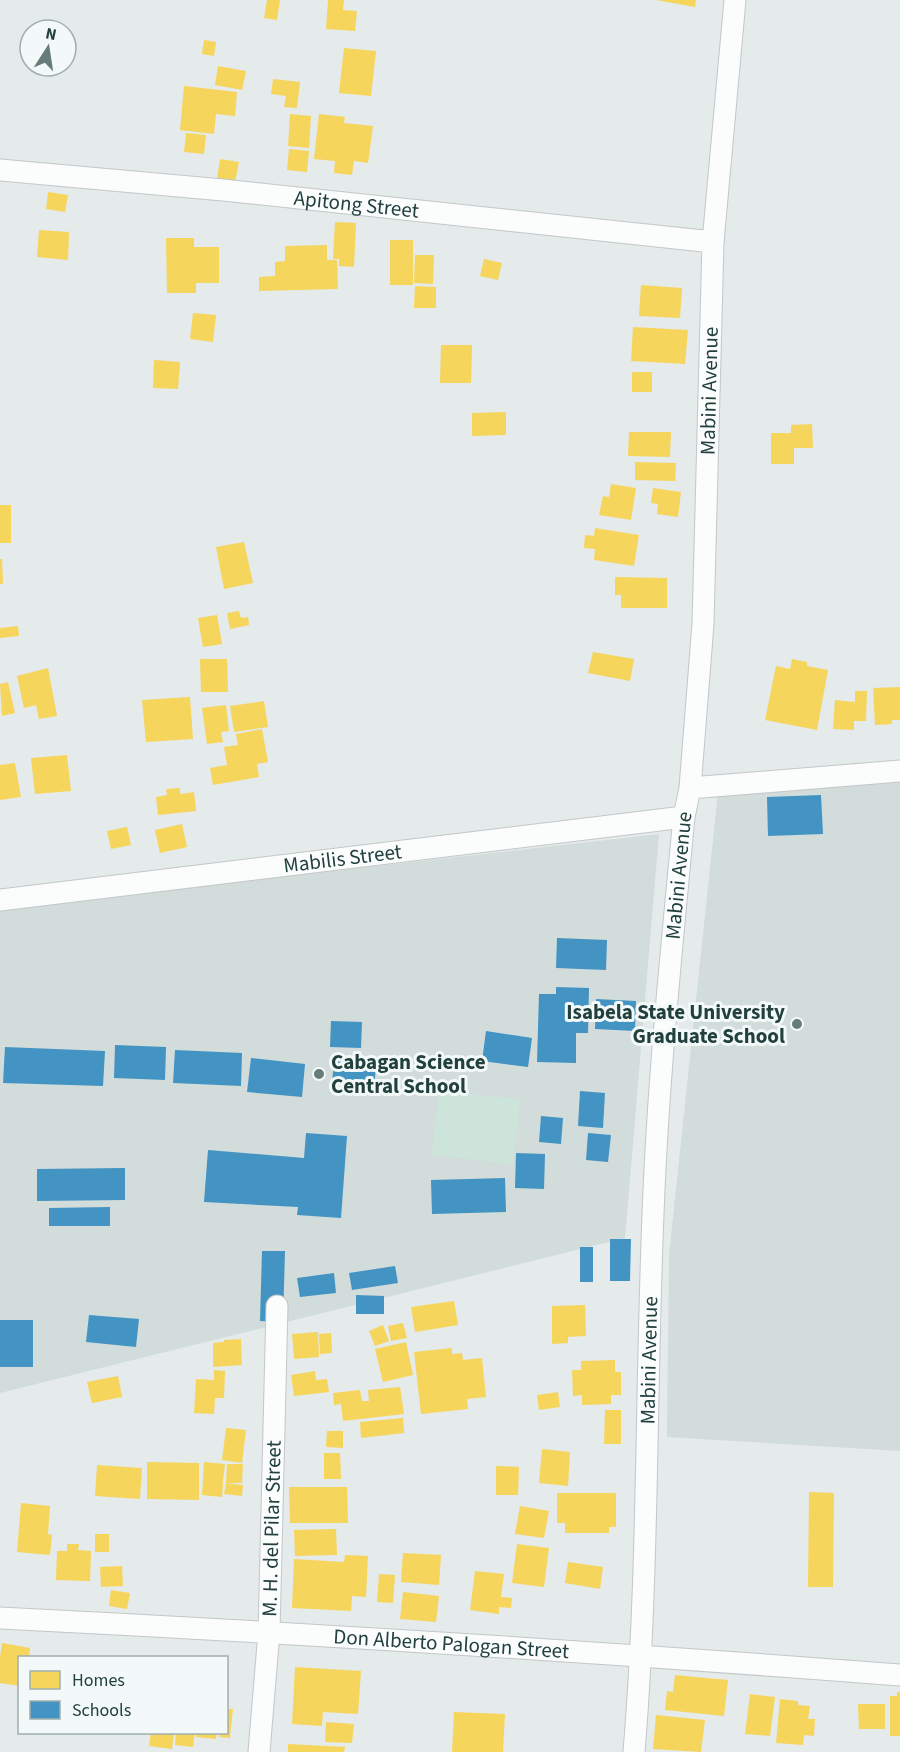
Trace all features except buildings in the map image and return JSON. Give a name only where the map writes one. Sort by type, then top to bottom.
[{"type":"street","name":"Mabini Avenue","points":[[634,1752],[642,1655],[655,1169],[666,1006],[684,817],[690,788],[703,624],[713,242],[735,0]]},
{"type":"street","name":"Apitong Street","points":[[0,170],[223,190],[713,242]]},
{"type":"street","points":[[690,788],[900,771]]},
{"type":"street","name":"Mabilis Street","points":[[0,900],[684,817]]},
{"type":"street","name":"M. H. del Pilar Street","points":[[259,1752],[268,1632],[277,1306]]},
{"type":"street","name":"Don Alberto Palogan Street","points":[[0,1618],[642,1655],[900,1675]]},
{"type":"shaded area","name":"Isabela State University Graduate School","points":[[900,782],[900,1451],[667,1437],[669,1255],[718,793]]},
{"type":"shaded area","name":"Cabagan Science Central School","points":[[659,834],[625,1238],[0,1393],[0,909]]},
{"type":"green space","points":[[439,1091],[520,1099],[513,1164],[432,1155]]},
{"type":"place","name":"Isabela State University Graduate School","points":[[797,1024]]},
{"type":"place","name":"Cabagan Science Central School","points":[[319,1074]]}]
